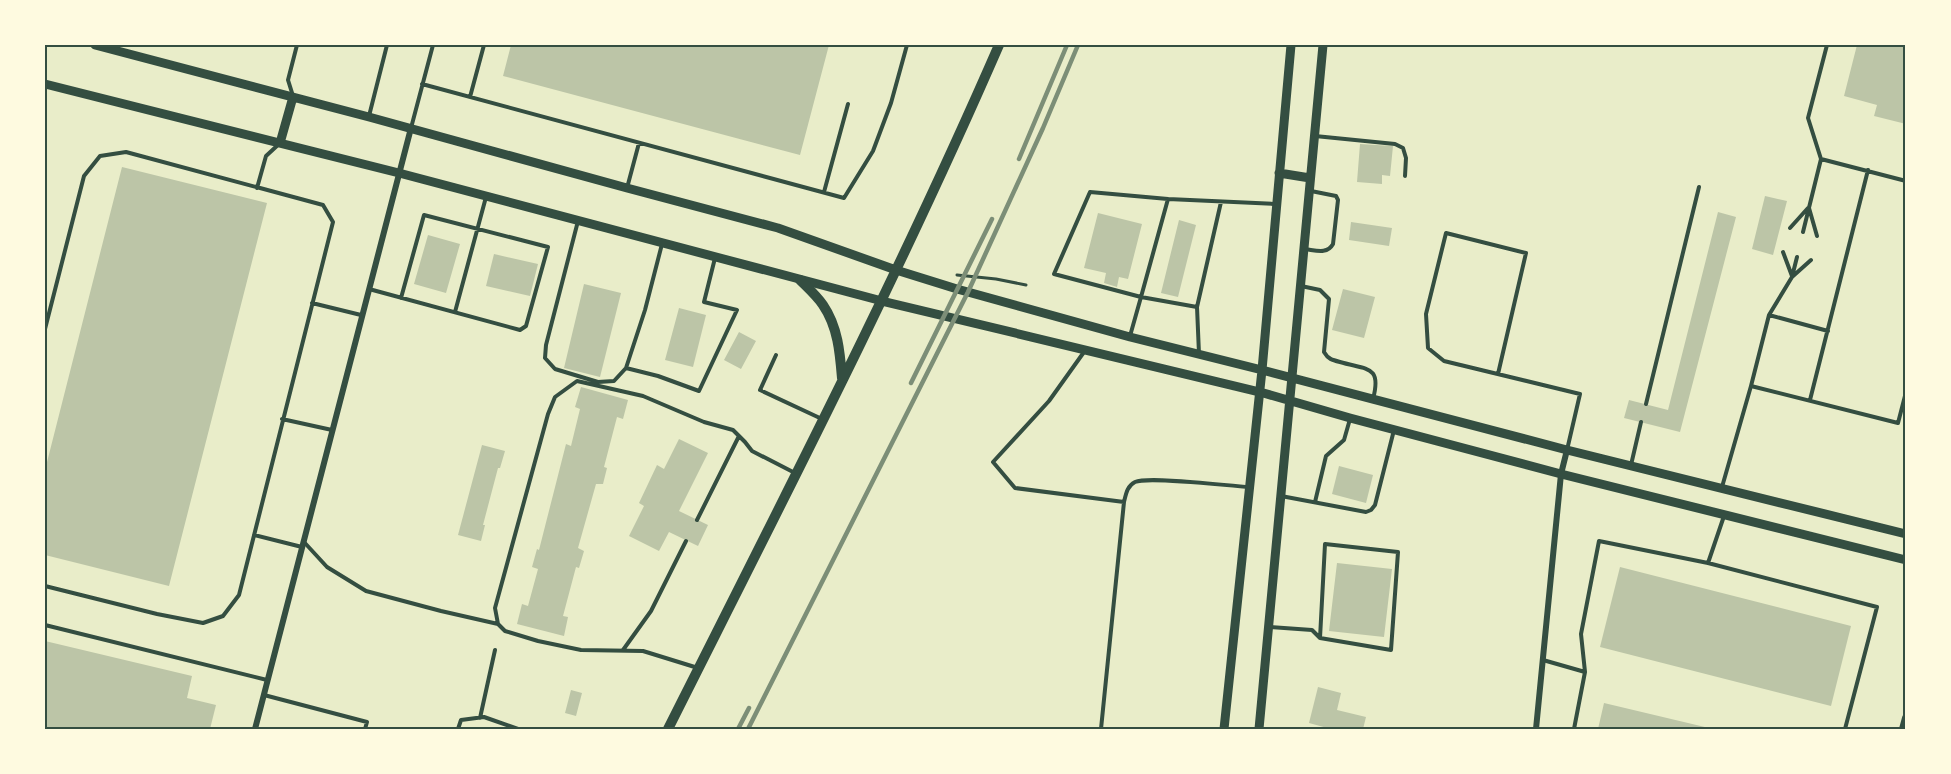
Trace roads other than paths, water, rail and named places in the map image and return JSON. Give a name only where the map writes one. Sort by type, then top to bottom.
[{"type":"main road","points":[[95,45],[778,228],[896,270],[1130,337],[1567,450],[1906,534]]},
{"type":"main road","points":[[668,729],[882,301],[952,153],[999,45]]},
{"type":"main road","points":[[1224,729],[1260,392],[1291,45]]},
{"type":"main road","points":[[1259,729],[1323,45]]},
{"type":"main road","points":[[45,84],[399,172],[882,301],[1260,392],[1562,474],[1906,560]]},
{"type":"main road","points":[[280,143],[293,97]]},
{"type":"main road","points":[[1279,173],[1310,178]]},
{"type":"main road","points":[[800,280],[823,305],[834,325],[840,348],[842,381]]},
{"type":"street","points":[[255,729],[411,128]]},
{"type":"street","points":[[1536,729],[1562,474],[1567,450]]},
{"type":"street","points":[[1903,729],[1906,718]]},
{"type":"lane","points":[[293,97],[288,80],[297,45]]},
{"type":"lane","points":[[369,117],[387,45]]},
{"type":"lane","points":[[411,128],[433,45]]},
{"type":"lane","points":[[470,97],[484,45]]},
{"type":"lane","points":[[422,84],[844,198],[873,151],[891,103],[907,45]]},
{"type":"lane","points":[[1803,232],[1821,159],[1808,118],[1827,45]]},
{"type":"lane","points":[[824,192],[848,104]]},
{"type":"lane","points":[[1314,136],[1395,144],[1403,148],[1406,158],[1405,176]]},
{"type":"lane","points":[[257,188],[266,156],[280,143]]},
{"type":"lane","points":[[627,188],[639,143]]},
{"type":"lane","points":[[45,328],[84,176],[100,156],[126,152],[323,205],[333,222],[239,595],[223,616],[203,623],[45,586]]},
{"type":"lane","points":[[1821,159],[1906,181]]},
{"type":"lane","points":[[1810,400],[1868,170]]},
{"type":"lane","points":[[1646,404],[1699,187]]},
{"type":"lane","points":[[1304,249],[1326,251],[1330,249],[1333,244],[1338,200],[1332,194],[1309,191]]},
{"type":"lane","points":[[1197,307],[1141,297],[1054,274],[1090,192],[1168,199],[1276,204]]},
{"type":"lane","points":[[455,312],[487,196]]},
{"type":"lane","points":[[1130,337],[1168,199]]},
{"type":"lane","points":[[1199,354],[1197,307],[1221,202]]},
{"type":"lane","points":[[1790,228],[1809,207]]},
{"type":"lane","points":[[1809,207],[1817,236]]},
{"type":"lane","points":[[368,289],[401,298],[455,312],[520,330],[526,326],[548,247],[424,215],[401,298]]},
{"type":"lane","points":[[578,221],[546,345],[545,358],[555,369],[598,382],[614,381],[626,368],[663,243]]},
{"type":"lane","points":[[1498,374],[1526,253],[1446,233],[1426,314],[1428,348],[1444,361],[1580,394],[1567,450]]},
{"type":"lane","points":[[1783,252],[1792,277]]},
{"type":"lane","points":[[1792,277],[1797,256]]},
{"type":"lane","points":[[626,368],[658,376],[699,392],[737,310],[704,302],[716,258]]},
{"type":"lane","points":[[1722,488],[1769,315],[1792,277],[1811,260]]},
{"type":"lane","points":[[1300,286],[1320,290],[1329,298],[1324,352],[1330,359],[1371,370],[1377,384],[1373,400]]},
{"type":"lane","points":[[312,303],[361,315]]},
{"type":"lane","points":[[1769,315],[1828,331]]},
{"type":"lane","points":[[1084,351],[1049,401],[993,462],[1015,488],[1124,502]]},
{"type":"lane","points":[[776,355],[760,390],[823,420]]},
{"type":"lane","points":[[498,624],[495,608],[548,414],[555,396],[577,381],[643,396],[704,422],[733,430],[752,452],[796,474]]},
{"type":"lane","points":[[1751,386],[1898,423],[1906,392]]},
{"type":"lane","points":[[1316,502],[1326,456],[1344,440],[1350,418]]},
{"type":"lane","points":[[282,419],[332,430]]},
{"type":"lane","points":[[1631,466],[1641,422]]},
{"type":"lane","points":[[1280,496],[1366,512],[1371,510],[1375,505],[1394,429]]},
{"type":"lane","points":[[697,519],[739,436]]},
{"type":"lane","points":[[1101,729],[1124,502],[1128,489],[1136,482],[1154,480],[1250,488]]},
{"type":"lane","points":[[1708,562],[1725,514]]},
{"type":"lane","points":[[254,535],[303,544],[327,567],[366,591],[498,624],[505,630],[538,641],[581,650],[643,651],[699,668]]},
{"type":"lane","points":[[623,651],[651,611],[686,541]]},
{"type":"lane","points":[[1574,729],[1585,672],[1581,634],[1599,541],[1708,562],[1877,607],[1845,729]]},
{"type":"lane","points":[[1268,627],[1312,630],[1320,638],[1391,650],[1398,552],[1325,544],[1320,638]]},
{"type":"lane","points":[[45,625],[268,681]]},
{"type":"lane","points":[[480,718],[495,650]]},
{"type":"lane","points":[[1543,660],[1585,672]]},
{"type":"lane","points":[[264,695],[367,722],[365,729]]},
{"type":"lane","points":[[458,729],[461,720],[484,717],[518,729]]},
{"type":"railway","points":[[1019,159],[1067,45]]},
{"type":"railway","points":[[748,729],[968,292],[1078,45]]},
{"type":"railway","points":[[911,383],[992,219]]},
{"type":"railway","points":[[738,729],[749,708]]}]
